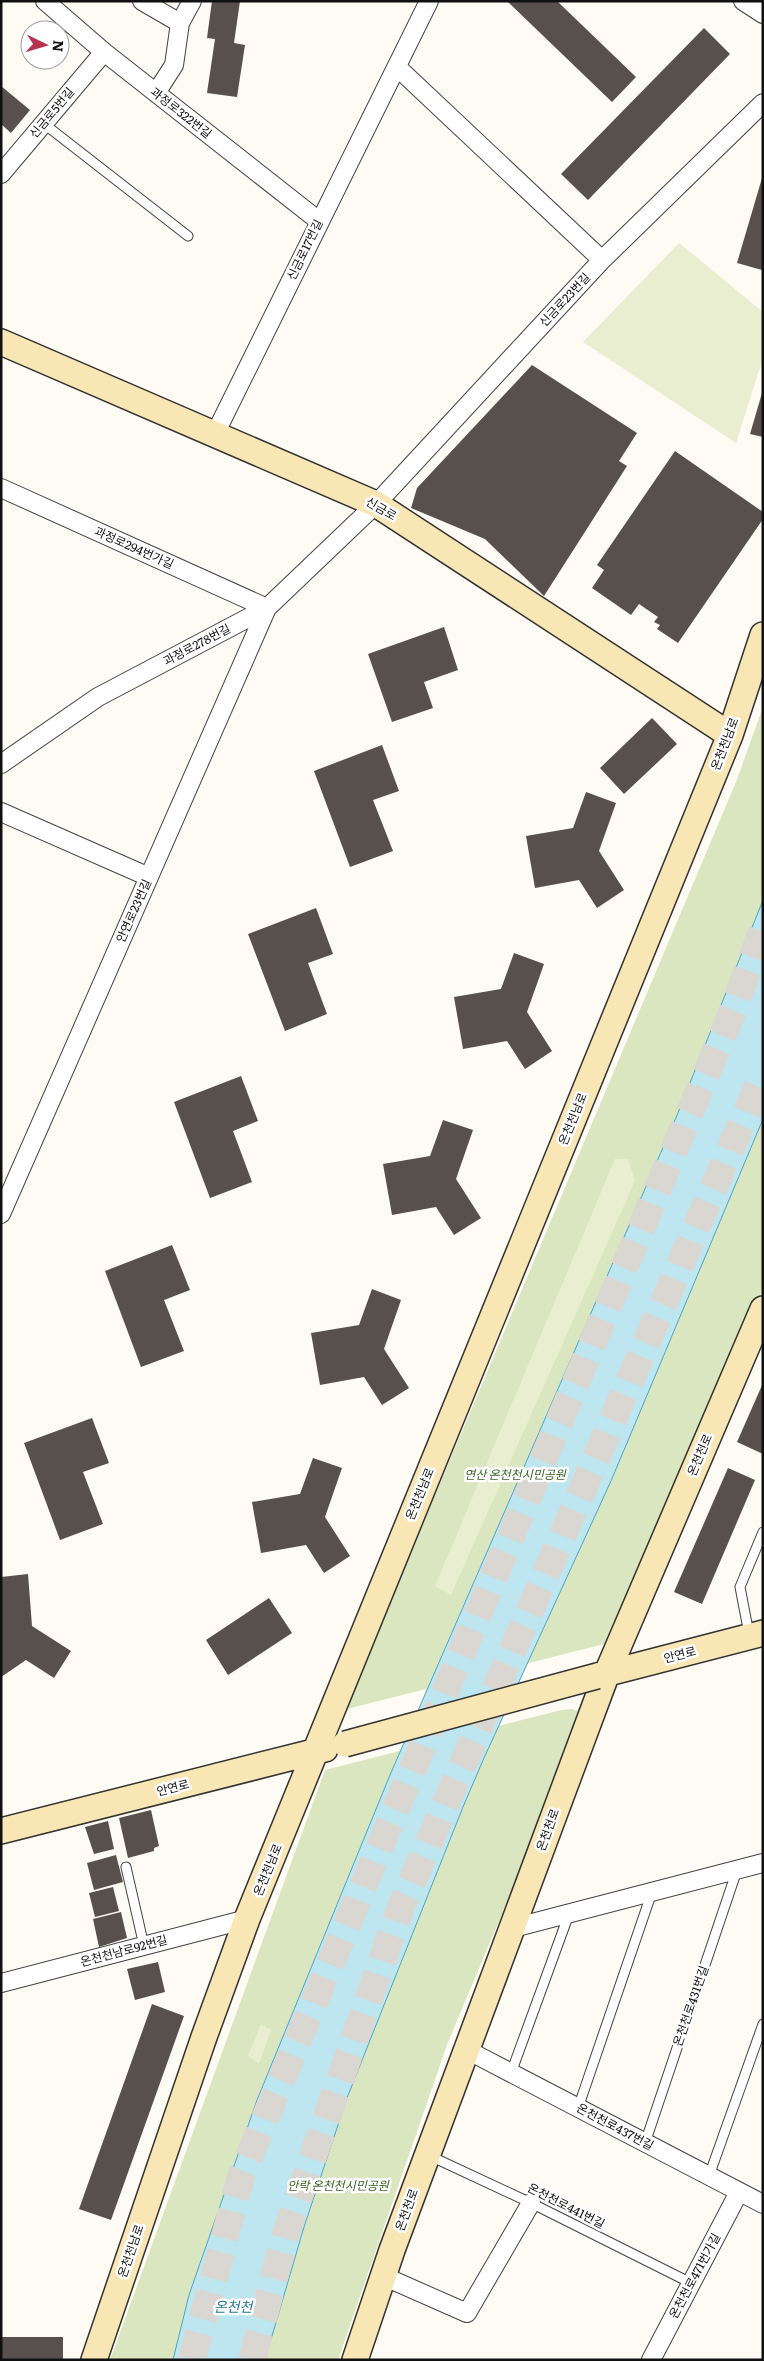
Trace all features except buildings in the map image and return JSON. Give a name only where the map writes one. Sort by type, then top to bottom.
[{"type":"street","name":"과정로322번길","points":[[45,1],[104,52],[319,221]]},
{"type":"street","points":[[142,1],[180,23]]},
{"type":"street","points":[[156,93],[174,66],[180,23],[192,1]]},
{"type":"street","name":"신금로17번길","points":[[215,434],[429,1]]},
{"type":"street","points":[[743,1],[763,14]]},
{"type":"street","name":"신금로5번길","points":[[1,174],[104,52]]},
{"type":"street","points":[[397,67],[602,260]]},
{"type":"street","name":"신금로23번길","points":[[376,504],[602,260],[763,103]]},
{"type":"street","name":"신금로","points":[[1,342],[376,504],[730,735]]},
{"type":"street","name":"과정로294번가길","points":[[1,488],[267,608]]},
{"type":"street","name":"과정로278번길","points":[[1,764],[98,697],[267,608],[376,504]]},
{"type":"street","name":"안연로23번길","points":[[1,1214],[267,608]]},
{"type":"street","name":"온천천남로","points":[[94,2360],[204,2037],[247,1919],[730,735],[763,635]]},
{"type":"street","points":[[2,813],[149,877]]},
{"type":"street","name":"온천천로","points":[[355,2360],[383,2276],[513,1928],[602,1675],[763,1309]]},
{"type":"street","name":"안연로","points":[[1,1832],[345,1744],[756,1635]]},
{"type":"street","points":[[513,1928],[763,1863]]},
{"type":"street","name":"온천천남로92번길","points":[[1,1984],[247,1919]]},
{"type":"street","name":"온천천로437번길","points":[[467,2050],[763,2204]]},
{"type":"street","name":"온천천로471번가길","points":[[650,2360],[739,2192]]},
{"type":"street","points":[[383,2276],[467,2313],[531,2203]]},
{"type":"lane","points":[[43,123],[188,236]]},
{"type":"lane","points":[[756,1635],[740,1587],[763,1532]]},
{"type":"lane","points":[[126,1867],[144,1946]]},
{"type":"lane","name":"온천천로431번길","points":[[645,2143],[737,1870]]},
{"type":"lane","points":[[578,2108],[652,1892]]},
{"type":"lane","points":[[511,2073],[569,1914]]},
{"type":"lane","points":[[709,2176],[763,2024]]},
{"type":"lane","name":"온천천로441번길","points":[[428,2154],[531,2203],[691,2284]]},
{"type":"green space","points":[[679,243],[763,312],[763,358],[736,443],[583,342]]},
{"type":"green space","name":"연산 온천천시민공원","points":[[763,707],[763,1288],[612,1642],[347,1709],[356,1683],[736,782]]},
{"type":"green space","points":[[615,1159],[628,1159],[635,1181],[451,1595],[435,1586]]},
{"type":"green space","name":"안락 온천천시민공원","points":[[573,1709],[579,1712],[559,1779],[448,2042],[338,2360],[110,2360],[325,1770],[561,1710]]},
{"type":"green space","points":[[261,2024],[271,2030],[259,2064],[248,2056]]},
{"type":"water","name":"온천천","points":[[763,900],[763,1119],[611,1481],[463,1807],[347,2098],[304,2227],[265,2360],[173,2360],[189,2295],[257,2100],[390,1775],[678,1113]]},
{"type":"tunnel","points":[[192,2360],[242,2173],[734,1008],[763,928]]},
{"type":"tunnel","points":[[252,2360],[286,2233],[401,1907],[763,1074]]}]
